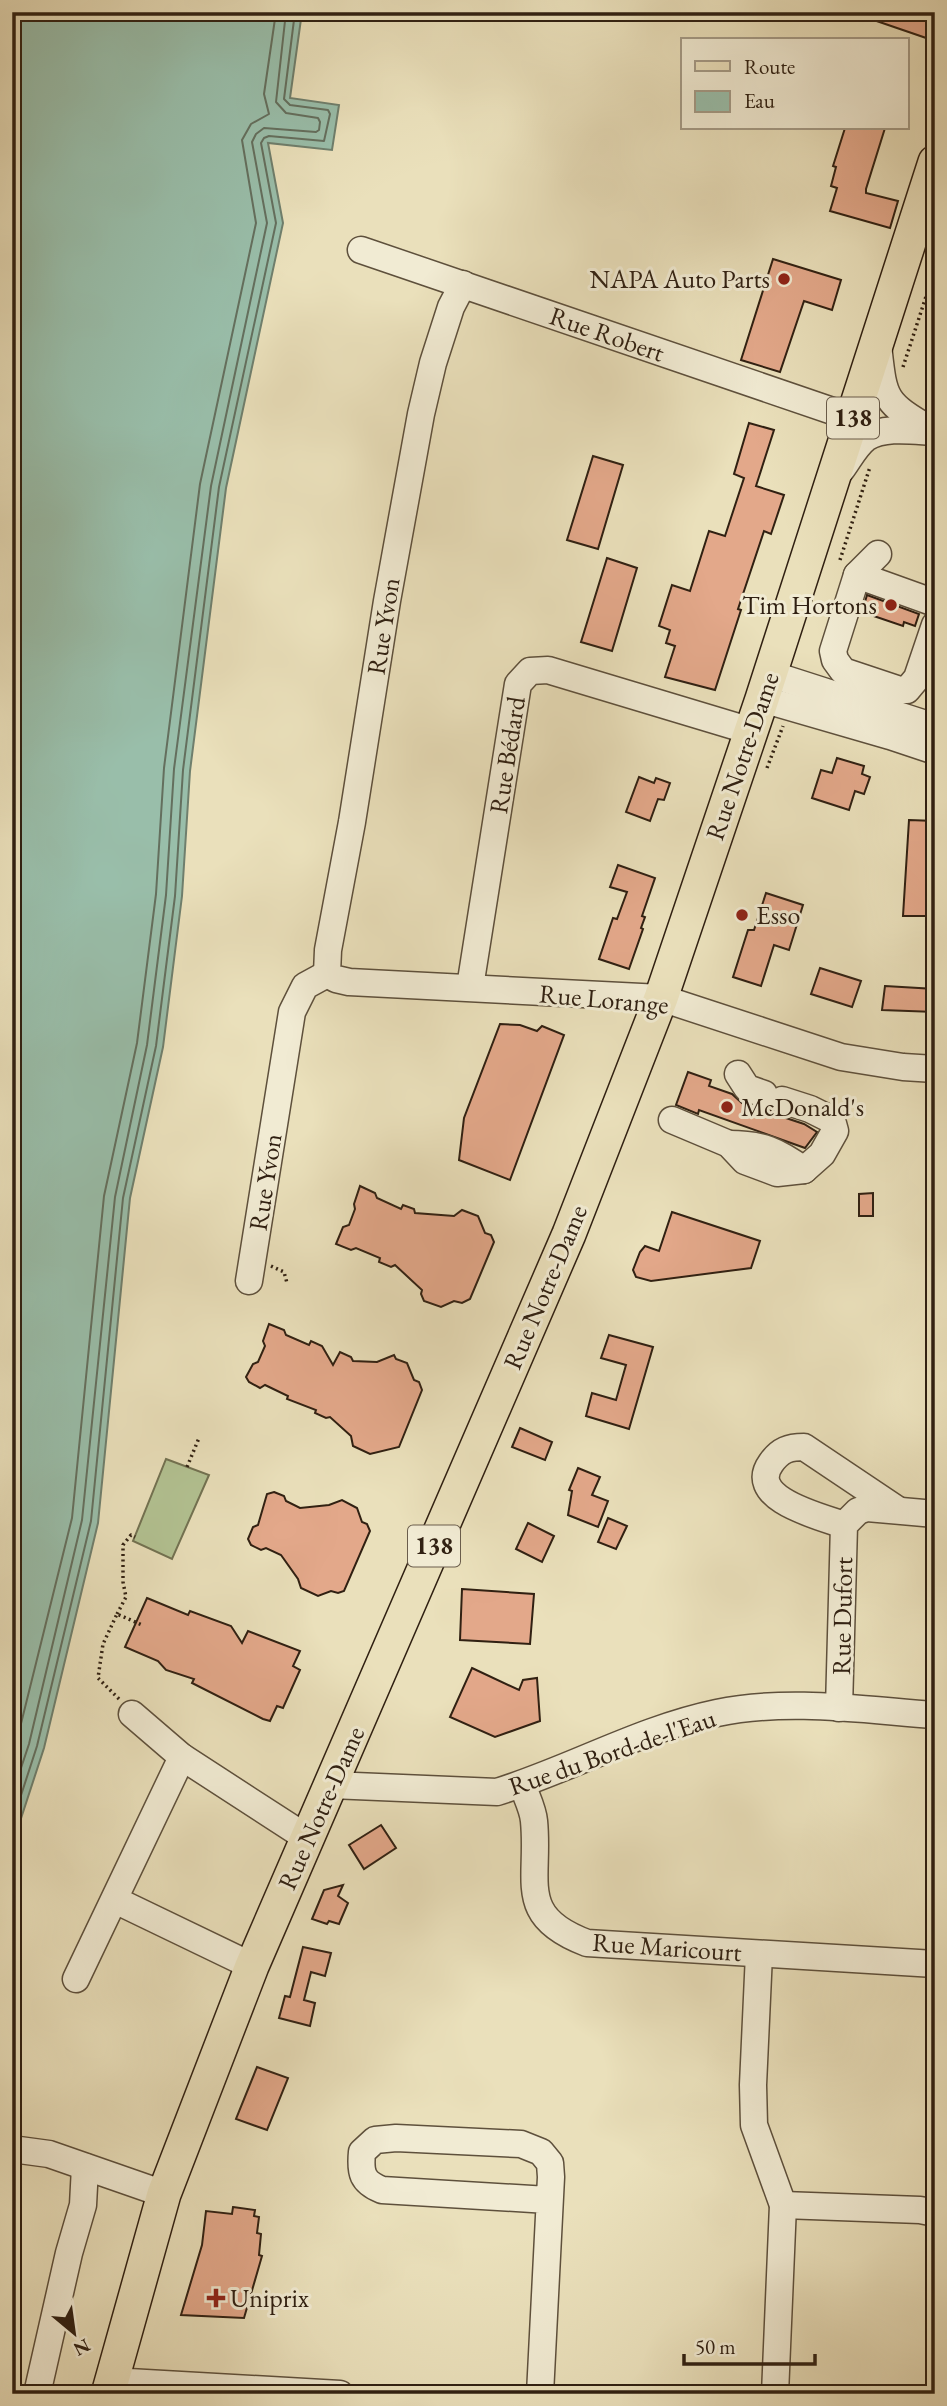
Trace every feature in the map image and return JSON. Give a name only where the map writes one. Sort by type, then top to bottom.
[{"type":"main road","name":"Rue Notre-Dame","points":[[110,2387],[164,2194],[252,1966],[569,1234],[660,998],[766,687],[832,481],[867,426],[878,340],[935,162]]},
{"type":"street","name":"Rue Robert","points":[[361,250],[867,426]]},
{"type":"street","name":"Rue Yvon","points":[[249,1281],[292,1012],[305,986],[338,978],[328,950],[355,810],[387,601],[421,414],[433,363],[452,307],[463,284]]},
{"type":"street","points":[[878,340],[882,380],[891,401],[900,412],[935,432]]},
{"type":"street","points":[[867,426],[896,431],[935,432]]},
{"type":"street","points":[[878,554],[847,573],[833,651],[838,666],[843,671],[900,690],[908,690],[929,666],[935,625]]},
{"type":"street","points":[[847,573],[935,603]]},
{"type":"street","name":"Rue Bédard","points":[[470,987],[518,684],[530,671],[548,670],[751,731]]},
{"type":"street","points":[[766,687],[935,727]]},
{"type":"street","points":[[766,687],[935,751]]},
{"type":"street","name":"Rue Lorange","points":[[338,978],[499,991],[660,998],[841,1057],[935,1069]]},
{"type":"street","points":[[672,1119],[729,1144],[745,1161],[777,1173],[804,1170],[822,1154],[835,1130],[832,1120],[810,1109],[747,1088],[738,1074]]},
{"type":"street","name":"Rue Dufort","points":[[844,1525],[792,1507],[769,1491],[768,1466],[780,1451],[791,1447],[804,1447],[899,1511]]},
{"type":"street","name":"Rue Dufort","points":[[839,1707],[844,1525],[858,1511],[867,1508],[935,1514]]},
{"type":"street","name":"Rue du Bord-de-l'Eau","points":[[331,1785],[497,1792],[608,1748],[717,1713],[774,1707],[839,1707],[935,1715]]},
{"type":"street","points":[[132,1714],[182,1757],[307,1838]]},
{"type":"street","points":[[76,1979],[182,1757]]},
{"type":"street","name":"Rue Maricourt","points":[[522,1784],[534,1819],[534,1897],[544,1917],[563,1934],[587,1943],[935,1964]]},
{"type":"street","points":[[115,1900],[252,1966]]},
{"type":"street","points":[[759,1954],[753,2085],[754,2125],[783,2205],[775,2394]]},
{"type":"street","points":[[540,2394],[550,2163],[541,2152],[521,2144],[396,2138],[375,2140],[362,2152],[363,2175],[371,2185],[382,2190],[548,2200]]},
{"type":"street","points":[[12,2149],[49,2154],[164,2194]]},
{"type":"street","points":[[37,2394],[69,2253],[83,2205],[85,2167]]},
{"type":"street","points":[[783,2205],[930,2209]]},
{"type":"street","points":[[110,2387],[340,2394]]},
{"type":"path","points":[[891,401],[935,269]]},
{"type":"path","points":[[847,573],[867,426]]},
{"type":"path","points":[[187,1467],[198,1438]]},
{"type":"path","points":[[132,1714],[98,1678],[103,1644],[126,1597],[123,1582],[123,1545],[131,1535],[135,1537]]},
{"type":"path","points":[[117,1614],[142,1625]]},
{"type":"shaded area","points":[[166,1459],[209,1475],[172,1559],[133,1541]]},
{"type":"water","points":[[12,12],[302,12],[290,98],[339,105],[332,150],[268,143],[283,223],[226,488],[190,771],[182,896],[163,1047],[130,1198],[98,1523],[44,1748],[12,1846]]},
{"type":"building","points":[[859,12],[935,12],[935,41],[859,15]]},
{"type":"building","points":[[844,130],[884,130],[866,193],[898,201],[890,228],[830,211],[837,188],[831,186],[836,167],[833,166]]},
{"type":"building","points":[[773,259],[841,280],[832,310],[804,301],[780,372],[741,360]]},
{"type":"building","points":[[749,423],[774,430],[756,486],[784,495],[771,534],[764,531],[715,690],[665,677],[675,646],[666,643],[670,630],[659,626],[672,585],[690,591],[709,531],[725,536],[744,478],[734,474]]},
{"type":"building","points":[[593,456],[623,465],[598,549],[567,540]]},
{"type":"building","points":[[607,558],[637,568],[612,651],[581,642]]},
{"type":"building","points":[[867,595],[919,614],[915,626],[904,622],[903,626],[862,612]]},
{"type":"building","points":[[837,758],[864,766],[862,774],[870,777],[864,794],[855,791],[849,810],[812,798],[821,770],[832,773]]},
{"type":"building","points":[[639,777],[654,783],[656,778],[670,783],[664,800],[658,799],[650,821],[626,812]]},
{"type":"building","points":[[909,820],[935,821],[935,916],[903,916]]},
{"type":"building","points":[[618,865],[655,878],[642,916],[645,917],[641,928],[643,929],[629,969],[599,959],[613,918],[617,919],[627,892],[610,887]]},
{"type":"building","points":[[766,893],[803,905],[789,950],[774,945],[761,986],[733,977],[748,930],[754,930]]},
{"type":"building","points":[[820,968],[861,981],[852,1007],[811,994]]},
{"type":"building","points":[[885,986],[935,989],[935,1012],[882,1010]]},
{"type":"building","points":[[500,1024],[520,1025],[537,1031],[542,1026],[564,1035],[510,1180],[459,1160],[464,1118]]},
{"type":"building","points":[[688,1072],[711,1080],[709,1086],[732,1094],[742,1103],[759,1109],[769,1109],[817,1132],[805,1148],[699,1110],[698,1114],[676,1105]]},
{"type":"building","points":[[360,1186],[375,1193],[377,1198],[401,1209],[403,1205],[414,1209],[415,1213],[454,1216],[462,1210],[478,1216],[485,1233],[491,1235],[494,1242],[470,1299],[462,1303],[454,1301],[441,1307],[424,1301],[422,1290],[395,1265],[391,1267],[379,1262],[380,1258],[356,1248],[351,1250],[336,1244],[343,1227],[349,1225]]},
{"type":"building","points":[[873,1193],[873,1216],[859,1216],[859,1194]]},
{"type":"building","points":[[672,1212],[760,1241],[751,1268],[651,1281],[636,1277],[633,1270],[640,1252],[645,1246],[659,1251]]},
{"type":"building","points":[[269,1324],[309,1345],[311,1341],[322,1346],[333,1365],[340,1352],[351,1357],[353,1361],[377,1362],[394,1355],[396,1359],[407,1363],[414,1380],[419,1382],[422,1390],[399,1447],[370,1454],[353,1446],[351,1436],[330,1417],[315,1413],[316,1410],[287,1399],[288,1396],[265,1385],[260,1388],[249,1382],[246,1377],[253,1364],[258,1362],[265,1346],[263,1341]]},
{"type":"building","points":[[609,1335],[653,1347],[629,1429],[586,1416],[592,1393],[616,1400],[626,1365],[601,1358]]},
{"type":"building","points":[[520,1428],[552,1442],[545,1460],[512,1447]]},
{"type":"building","points":[[578,1468],[600,1477],[592,1495],[608,1501],[598,1527],[568,1515],[572,1491],[569,1490]]},
{"type":"building","points":[[274,1492],[300,1508],[329,1505],[342,1500],[357,1508],[362,1522],[367,1524],[370,1531],[344,1591],[331,1591],[318,1596],[301,1588],[281,1555],[251,1545],[248,1539],[253,1527],[258,1525],[267,1494]]},
{"type":"building","points":[[608,1518],[627,1526],[616,1549],[598,1542]]},
{"type":"building","points":[[528,1523],[554,1536],[542,1562],[516,1549]]},
{"type":"building","points":[[462,1589],[534,1594],[530,1644],[460,1640]]},
{"type":"building","points":[[147,1598],[188,1615],[190,1611],[231,1626],[242,1643],[248,1631],[300,1651],[293,1666],[300,1670],[283,1708],[277,1706],[270,1721],[263,1719],[192,1683],[194,1679],[166,1670],[158,1661],[125,1647]]},
{"type":"building","points":[[472,1668],[519,1690],[523,1680],[537,1678],[540,1721],[495,1737],[450,1717]]},
{"type":"building","points":[[381,1825],[396,1848],[364,1869],[349,1845]]},
{"type":"building","points":[[343,1885],[338,1896],[348,1903],[339,1924],[329,1921],[327,1924],[312,1919],[324,1890]]},
{"type":"building","points":[[303,1947],[331,1953],[325,1976],[311,1972],[304,2000],[315,2003],[310,2026],[279,2018],[285,1996],[290,1997]]},
{"type":"building","points":[[257,2067],[288,2078],[267,2130],[236,2119]]},
{"type":"building","points":[[233,2207],[255,2210],[254,2216],[259,2217],[257,2233],[261,2234],[259,2255],[262,2256],[244,2318],[181,2315],[202,2245],[206,2211],[232,2214]]},
{"type":"place","name":"NAPA Auto Parts","points":[[784,279]]},
{"type":"place","name":"Tim Hortons","points":[[891,605]]},
{"type":"place","name":"Esso","points":[[742,915]]},
{"type":"place","name":"McDonald's","points":[[727,1107]]},
{"type":"place","name":"Uniprix","points":[[216,2298]]}]
